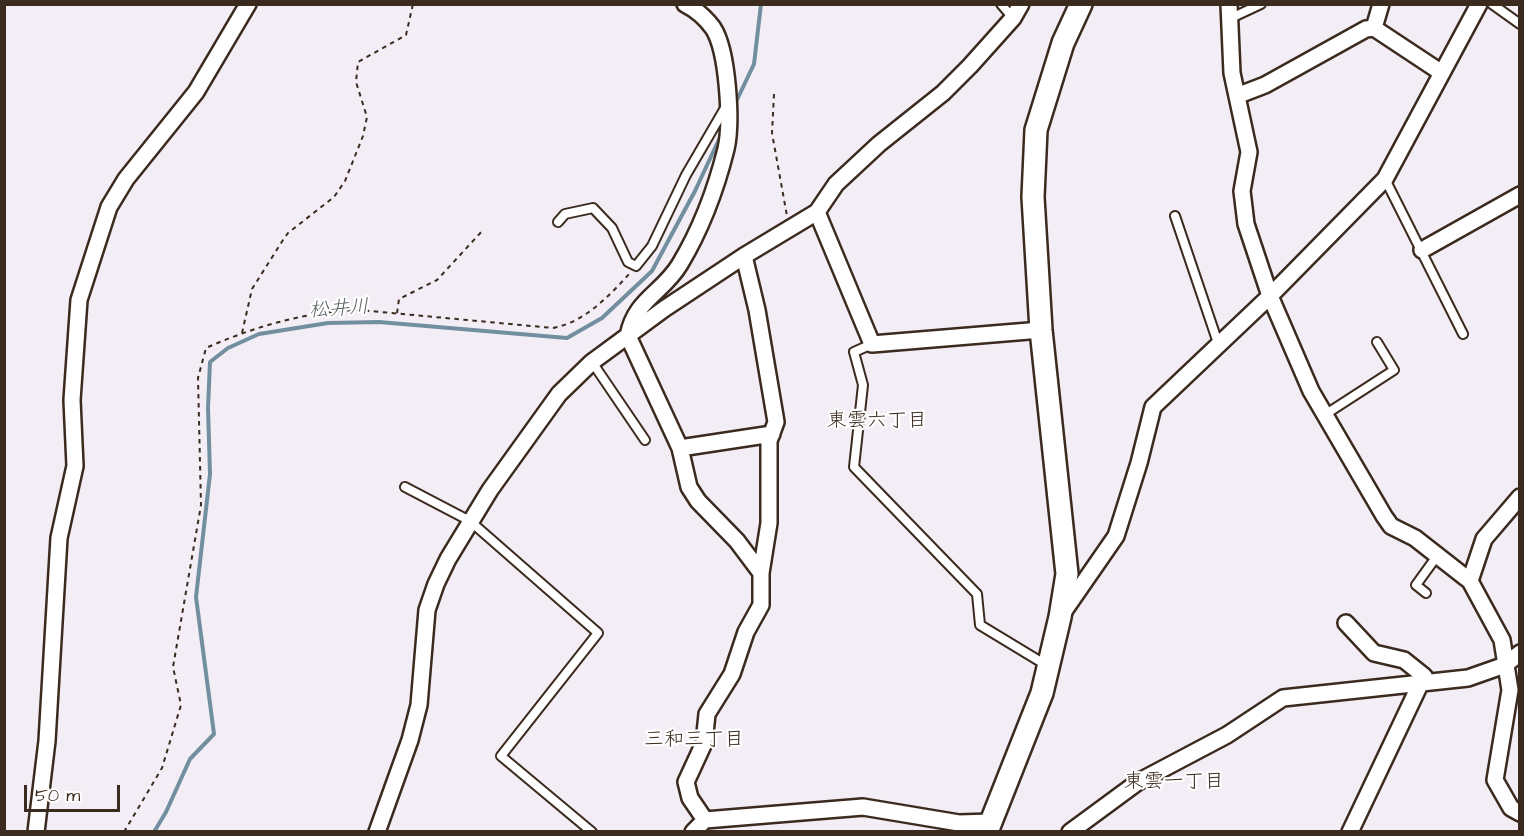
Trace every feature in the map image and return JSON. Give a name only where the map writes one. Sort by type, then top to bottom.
[{"type":"street","points":[[36,831],[46,741],[59,538],[75,466],[72,400],[79,300],[109,207],[126,180],[196,92],[248,4]]},
{"type":"street","points":[[685,4],[699,11],[714,29],[722,52],[728,104],[726,147],[699,232],[678,267],[644,301],[631,320],[628,336],[680,448],[688,487],[698,501],[737,541],[761,573]]},
{"type":"street","points":[[744,256],[757,310],[776,422],[769,441],[769,523],[761,573],[761,605],[746,632],[732,674],[707,714],[704,743],[686,782],[699,828],[863,807],[990,827],[1042,693],[1068,574],[1041,330],[1033,197],[1036,130],[1063,43],[1081,4]]},
{"type":"street","points":[[1374,28],[1381,4]]},
{"type":"street","points":[[1060,617],[1116,536],[1139,463],[1153,407],[1270,296],[1385,179],[1479,4]]},
{"type":"street","points":[[377,831],[410,740],[418,705],[427,610],[448,559],[470,521],[559,394],[592,362],[628,336],[744,256],[817,212],[836,184],[879,144],[943,93],[1017,11]]},
{"type":"street","points":[[1229,12],[1231,61],[1249,152],[1242,191],[1246,224],[1270,296],[1311,391],[1391,526],[1415,538],[1470,581],[1515,659],[1495,780],[1511,808],[1520,813]]},
{"type":"street","points":[[1239,95],[1265,85],[1366,29],[1374,28],[1442,73]]},
{"type":"street","points":[[1422,250],[1520,195]]},
{"type":"street","points":[[817,212],[872,344],[1041,330]]},
{"type":"street","points":[[680,448],[772,434]]},
{"type":"street","points":[[1470,581],[1484,539],[1520,497]]},
{"type":"street","points":[[1346,623],[1374,653],[1404,660],[1424,676],[1350,831]]},
{"type":"street","points":[[1070,831],[1138,782],[1227,735],[1283,698],[1468,678],[1515,659]]},
{"type":"lane","points":[[1001,4],[1017,11]]},
{"type":"lane","points":[[1229,12],[1261,4]]},
{"type":"lane","points":[[1492,4],[1520,24]]},
{"type":"lane","points":[[558,222],[565,214],[593,208],[612,228],[628,262],[636,266],[652,246],[686,175],[728,104]]},
{"type":"lane","points":[[1385,179],[1463,334]]},
{"type":"lane","points":[[1175,216],[1218,343]]},
{"type":"lane","points":[[1326,414],[1394,370],[1377,342]]},
{"type":"lane","points":[[872,344],[854,352],[863,385],[854,467],[977,594],[980,625],[1049,666]]},
{"type":"lane","points":[[592,362],[645,440]]},
{"type":"lane","points":[[405,487],[470,521],[598,633],[501,756],[592,831]]},
{"type":"lane","points":[[1426,593],[1416,585],[1437,556]]},
{"type":"path","points":[[243,333],[252,289],[288,232],[334,197],[345,181],[363,136],[367,117],[356,82],[358,62],[406,35],[413,4]]},
{"type":"path","points":[[774,94],[772,133],[786,213],[791,228]]},
{"type":"path","points":[[397,314],[399,299],[437,280],[484,229]]},
{"type":"path","points":[[124,831],[162,768],[181,705],[173,667],[201,505],[198,378],[206,348],[243,333],[329,310],[554,328],[570,325],[606,299],[636,266]]},
{"type":"waterway","name":"松井川","points":[[735,104],[754,64],[761,4]]},
{"type":"waterway","name":"松井川","points":[[154,832],[166,812],[190,759],[214,734],[196,597],[210,474],[208,408],[210,362],[228,348],[259,334],[328,323],[379,322],[567,338],[602,318],[652,271],[695,191],[722,133]]},
{"type":"district","name":"東雲六丁目","points":[[877,422]]},
{"type":"district","name":"三和三丁目","points":[[694,741]]},
{"type":"district","name":"東雲一丁目","points":[[1174,783]]}]
